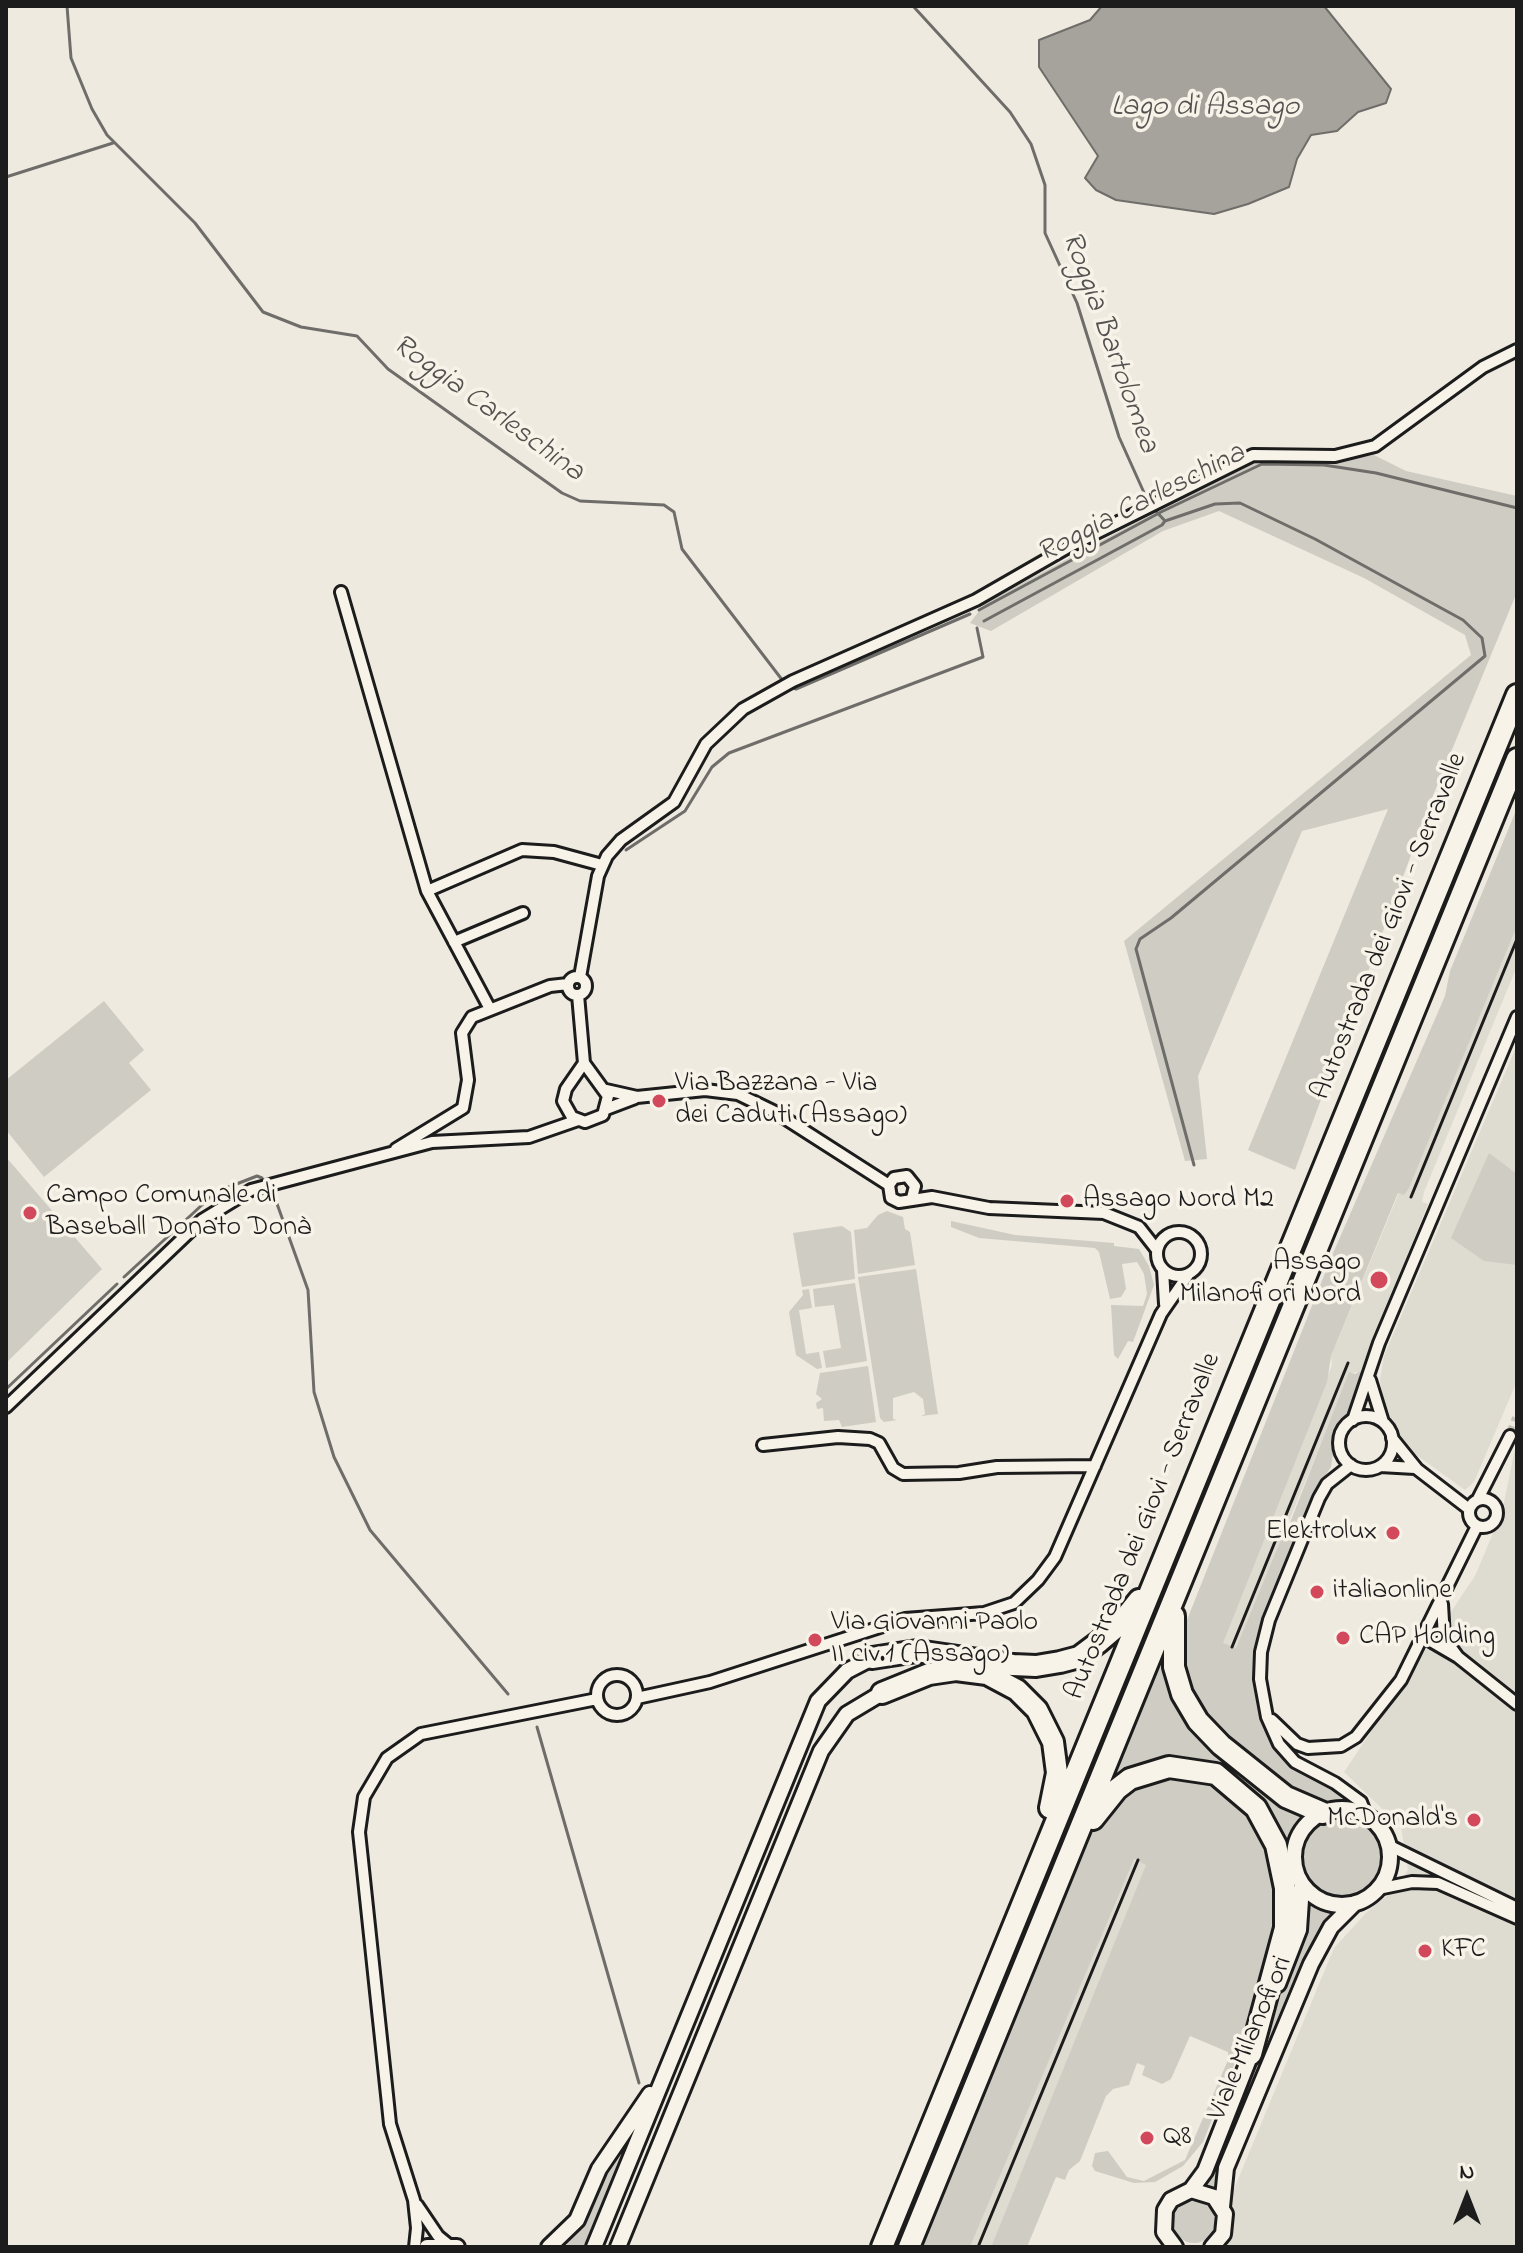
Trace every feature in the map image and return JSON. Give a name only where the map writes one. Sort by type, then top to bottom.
[{"type":"highway","name":"Autostrada dei Giovi - Serravalle","points":[[882,2247],[1517,695]]},
{"type":"highway","name":"Autostrada dei Giovi - Serravalle","points":[[909,2247],[1517,759]]},
{"type":"highway","points":[[872,1658],[917,1651],[1036,1666],[1079,1657],[1119,1625],[1155,1578]]},
{"type":"highway","points":[[1175,1599],[1174,1667],[1189,1709],[1207,1732],[1235,1758],[1286,1797],[1323,1813]]},
{"type":"highway","points":[[882,1693],[941,1671],[987,1674],[1028,1699],[1045,1722],[1053,1742],[1057,1773],[1053,1800],[1008,1911],[969,2033]]},
{"type":"highway","points":[[1066,1863],[1107,1800],[1117,1789],[1144,1772],[1169,1767],[1203,1770],[1229,1782],[1245,1795],[1267,1825],[1276,1845],[1286,1909],[1278,1963],[1264,1997],[1251,2054]]},
{"type":"main road","points":[[594,2247],[818,1701],[847,1671],[872,1658]]},
{"type":"main road","points":[[618,2247],[821,1751],[847,1714],[882,1693]]},
{"type":"main road","points":[[1323,1813],[1344,1809],[1366,1815],[1380,1827],[1388,1845],[1388,1868],[1378,1889]]},
{"type":"main road","name":"Viale Milanofiori","points":[[1164,2239],[1165,2210],[1171,2200],[1191,2190],[1205,2171],[1299,1930],[1302,1885],[1296,1871],[1295,1846],[1304,1827],[1323,1813]]},
{"type":"main road","points":[[1302,1885],[1325,1902],[1355,1903]]},
{"type":"main road","name":"Viale Milanofiori","points":[[1212,2247],[1223,2234],[1226,2168],[1311,1964],[1331,1927],[1355,1903],[1378,1889]]},
{"type":"main road","points":[[549,2247],[577,2220],[599,2169],[668,2067]]},
{"type":"main road","points":[[1191,2190],[1214,2197],[1222,2207]]},
{"type":"main road","points":[[628,2247],[633,2210]]},
{"type":"main road","points":[[1164,2239],[1175,2247]]},
{"type":"main road","points":[[427,2247],[453,2246]]},
{"type":"street","points":[[578,995],[586,988],[580,977],[602,865],[621,840],[681,794],[706,744],[725,723],[770,693],[976,600],[1070,546],[1253,455],[1335,456],[1375,446],[1483,367],[1517,350]]},
{"type":"street","points":[[341,592],[427,891],[490,1009]]},
{"type":"street","points":[[427,891],[509,853],[537,849],[602,865]]},
{"type":"street","points":[[454,942],[523,913]]},
{"type":"street","points":[[578,995],[570,992],[568,984],[572,978],[580,977]]},
{"type":"street","points":[[391,1153],[463,1108],[468,1080],[462,1048],[465,1025],[490,1009],[550,986],[568,984]]},
{"type":"street","points":[[578,995],[584,1063],[606,1090],[637,1097]]},
{"type":"street","points":[[1353,1420],[1369,1373],[1517,1017]]},
{"type":"street","points":[[551,1129],[565,1106],[566,1089],[584,1063]]},
{"type":"street","points":[[574,1081],[585,1077],[597,1080]]},
{"type":"street","points":[[606,1090],[606,1109]]},
{"type":"street","points":[[6,1407],[219,1207],[263,1186],[391,1153],[451,1140],[529,1137],[578,1120],[598,1119],[606,1109],[637,1097],[705,1090],[738,1094],[775,1112],[889,1185]]},
{"type":"street","points":[[565,1106],[578,1120]]},
{"type":"street","points":[[912,1198],[915,1186],[911,1178],[898,1176],[889,1185],[889,1194],[895,1201],[942,1198],[989,1208],[1104,1213],[1139,1227],[1157,1250],[1163,1270],[1165,1306]]},
{"type":"street","points":[[637,1698],[710,1682],[905,1619],[984,1613],[1014,1603],[1038,1580],[1055,1557],[1165,1306],[1201,1260],[1200,1246],[1192,1236],[1170,1233],[1157,1250]]},
{"type":"street","points":[[1163,1270],[1175,1276],[1188,1275]]},
{"type":"street","points":[[1369,1373],[1371,1390],[1392,1438],[1417,1469],[1469,1509],[1470,1518],[1477,1526],[1486,1527],[1494,1521],[1497,1466]]},
{"type":"street","points":[[1384,1423],[1369,1416],[1353,1420],[1346,1425],[1339,1441],[1340,1450],[1351,1465],[1365,1470],[1380,1466],[1417,1469]]},
{"type":"street","points":[[1469,1509],[1497,1466],[1510,1436]]},
{"type":"street","points":[[763,1445],[838,1437],[870,1439],[879,1443],[893,1468],[903,1474],[938,1475],[997,1467],[1095,1466]]},
{"type":"street","points":[[1380,1466],[1390,1454],[1392,1438]]},
{"type":"street","points":[[1351,1465],[1327,1484],[1319,1498],[1269,1620],[1260,1662],[1263,1704],[1279,1744],[1295,1762],[1335,1783],[1361,1802],[1366,1815]]},
{"type":"street","points":[[1478,1499],[1486,1499],[1495,1505]]},
{"type":"street","points":[[1263,1704],[1286,1734],[1308,1748],[1341,1746],[1356,1737],[1401,1680],[1477,1526]]},
{"type":"street","points":[[1443,1594],[1444,1638],[1458,1657]]},
{"type":"street","points":[[1422,1636],[1444,1638]]},
{"type":"street","points":[[1422,1636],[1458,1657],[1517,1704]]},
{"type":"street","points":[[618,1674],[633,1681],[637,1698],[630,1710],[618,1715],[604,1711],[597,1699],[601,1681],[618,1674]]},
{"type":"street","points":[[415,2247],[417,2228],[414,2200],[390,2124],[359,1832],[364,1797],[387,1758],[421,1734],[597,1699]]},
{"type":"street","points":[[1388,1845],[1517,1908]]},
{"type":"street","name":"Viale Milanofiori","points":[[1378,1889],[1412,1882],[1438,1883],[1517,1918]]},
{"type":"street","points":[[414,2200],[428,2223],[453,2246]]},
{"type":"shaded area","points":[[1374,455],[1406,471],[1517,496],[1517,592],[1432,798],[1295,1170],[1248,1150],[1388,809],[1302,831],[1198,1076],[1207,1159],[1185,1161],[1124,941],[1471,655],[1465,635],[1364,578],[1219,511],[1163,531],[991,631],[970,623],[985,603],[1241,466],[1275,458],[1336,461]]},
{"type":"shaded area","points":[[1517,808],[1517,926],[1409,1188],[1404,1195],[1398,1193],[1331,1356],[1327,1382],[1223,1643],[1236,1648],[1284,1538],[1349,1372],[1355,1374],[1365,1369],[1360,1395],[1337,1428],[1331,1467],[1316,1490],[1263,1621],[1256,1651],[1258,1708],[1276,1746],[1299,1770],[1333,1785],[1358,1806],[1322,1806],[1309,1801],[1219,1737],[1186,1689],[1181,1635],[1331,1258],[1445,996],[1450,971]]},
{"type":"shaded area","points":[[1517,926],[1517,966],[1424,1192],[1422,1202],[1428,1204],[1360,1372],[1350,1373],[1236,1649],[1222,1643],[1332,1365],[1331,1356],[1399,1193],[1409,1187]]},
{"type":"shaded area","points":[[104,1001],[144,1050],[129,1063],[151,1090],[44,1177],[6,1130],[6,1080]]},
{"type":"shaded area","points":[[1517,1045],[1517,1381],[1474,1482],[1465,1490],[1404,1446],[1383,1402],[1380,1379],[1384,1356]]},
{"type":"shaded area","points":[[1489,1153],[1517,1174],[1517,1265],[1484,1261],[1451,1238]]},
{"type":"shaded area","name":"Campo Comunale di Baseball Donato Donà","points":[[6,1157],[102,1269],[6,1363]]},
{"type":"shaded area","points":[[887,1211],[903,1217],[905,1229],[910,1232],[915,1265],[858,1274],[854,1230],[867,1228],[878,1215]]},
{"type":"shaded area","points":[[951,1221],[1015,1235],[1114,1243],[1114,1246],[1139,1249],[1149,1266],[1154,1285],[1133,1342],[1128,1341],[1118,1359],[1114,1355],[1111,1305],[1143,1306],[1147,1294],[1144,1274],[1137,1262],[1122,1264],[1126,1289],[1121,1297],[1110,1299],[1099,1252],[1095,1248],[979,1238],[951,1227]]},
{"type":"shaded area","points":[[842,1226],[851,1232],[855,1279],[802,1287],[793,1233]]},
{"type":"shaded area","points":[[916,1269],[938,1414],[921,1416],[925,1414],[923,1399],[914,1392],[893,1398],[893,1419],[897,1420],[884,1422],[880,1418],[858,1277]]},
{"type":"shaded area","points":[[855,1283],[867,1361],[826,1368],[823,1351],[841,1348],[834,1305],[815,1307],[813,1289]]},
{"type":"shaded area","points":[[809,1289],[812,1308],[799,1310],[806,1354],[819,1352],[822,1368],[817,1369],[796,1355],[789,1312],[803,1295],[802,1290]]},
{"type":"shaded area","points":[[868,1366],[876,1422],[842,1427],[839,1420],[824,1421],[823,1408],[817,1409],[816,1403],[822,1399],[816,1394],[820,1373]]},
{"type":"shaded area","points":[[1517,1439],[1517,2247],[1210,2247],[1334,1948],[1367,1912],[1393,1891],[1408,1870],[1401,1827],[1344,1772],[1475,1576],[1502,1512]]},
{"type":"shaded area","points":[[1161,1661],[1165,1661],[1180,1701],[1307,1812],[1297,1824],[1288,1846],[1287,1856],[1296,1890],[1282,1848],[1218,1771],[1112,1782]]},
{"type":"shaded area","points":[[1176,1772],[1230,1789],[1269,1843],[1281,1895],[1274,1965],[1203,2142],[1183,2166],[1155,2182],[1134,2183],[1095,2171],[1092,2166],[1095,2153],[1108,2151],[1127,2177],[1144,2181],[1185,2160],[1228,2060],[1228,2052],[1190,2036],[1171,2079],[1162,2084],[1142,2075],[1145,2066],[1137,2063],[1129,2085],[1113,2089],[1106,2096],[1080,2161],[1069,2170],[1065,2180],[1056,2177],[1027,2247],[991,2247],[1146,1865],[1134,1859],[970,2247],[921,2247],[1098,1819],[1126,1787]]},
{"type":"shaded area","points":[[1341,1817],[1356,1820],[1369,1829],[1378,1842],[1381,1857],[1378,1872],[1369,1885],[1356,1894],[1341,1897],[1326,1894],[1313,1885],[1304,1872],[1301,1857],[1304,1842],[1313,1829],[1326,1820]]},
{"type":"shaded area","points":[[1133,1859],[1147,1864],[991,2247],[970,2247]]},
{"type":"shaded area","points":[[1306,1897],[1321,1907],[1338,1911],[1316,1936],[1216,2175],[1213,2190],[1205,2186],[1298,1949]]},
{"type":"shaded area","points":[[633,2134],[585,2247],[560,2247],[582,2225],[607,2171]]},
{"type":"shaded area","points":[[1194,2201],[1209,2207],[1215,2222],[1209,2237],[1194,2243],[1179,2237],[1173,2222],[1179,2207]]},
{"type":"water","name":"Lago di Assago","points":[[1102,6],[1324,6],[1391,89],[1386,103],[1358,112],[1337,131],[1311,135],[1297,159],[1289,187],[1248,204],[1214,214],[1116,200],[1096,190],[1085,178],[1098,156],[1039,67],[1039,40],[1090,20]]},
{"type":"waterway","name":"Roggia Carleschina","points":[[67,6],[71,58],[92,109],[107,135],[195,223],[263,312],[301,327],[357,336],[388,369],[562,493],[580,501],[664,505],[674,512],[682,549],[783,681]]},
{"type":"waterway","name":"Roggia Bartolomea","points":[[913,6],[1010,112],[1031,144],[1045,185],[1045,233],[1077,303],[1119,437],[1146,497]]},
{"type":"waterway","points":[[6,177],[113,143]]},
{"type":"waterway","name":"Roggia Carleschina","points":[[979,610],[1161,512],[1262,464],[1324,465],[1376,473],[1517,508]]},
{"type":"waterway","points":[[1165,521],[1215,504],[1240,503],[1315,539],[1463,620],[1482,638],[1485,656],[1171,918],[1140,939],[1136,949],[1194,1165]]},
{"type":"waterway","points":[[984,621],[1162,525],[1165,521],[1154,509]]},
{"type":"waterway","name":"Roggia Carleschina","points":[[790,687],[796,689],[970,614]]},
{"type":"waterway","points":[[626,850],[685,811],[712,767],[729,753],[983,657],[977,628]]},
{"type":"waterway","points":[[124,1277],[216,1192],[257,1176],[262,1178]]},
{"type":"waterway","points":[[276,1201],[308,1290],[314,1392],[334,1457],[370,1530],[508,1694]]},
{"type":"waterway","points":[[6,1389],[117,1284]]},
{"type":"waterway","points":[[537,1727],[639,2083]]},
{"type":"tunnel","points":[[1510,1436],[1517,1418]]},
{"type":"railway","points":[[1411,1197],[1517,939]]},
{"type":"railway","points":[[1232,1647],[1348,1363]]},
{"type":"railway","points":[[978,2247],[1138,1860]]},
{"type":"place","name":"Via Bazzana - Via dei Caduti (Assago)","points":[[659,1101]]},
{"type":"place","name":"Assago Nord M2","points":[[1067,1201]]},
{"type":"place","name":"Campo Comunale di Baseball Donato Donà","points":[[30,1213]]},
{"type":"place","name":"Assago Milanofiori Nord","points":[[1379,1280]]},
{"type":"place","name":"Elektrolux","points":[[1393,1533]]},
{"type":"place","name":"italiaonline","points":[[1317,1592]]},
{"type":"place","name":"CAP Holding","points":[[1343,1638]]},
{"type":"place","name":"Via Giovanni Paolo II civ.1 (Assago)","points":[[815,1640]]},
{"type":"place","name":"McDonald's","points":[[1474,1820]]},
{"type":"place","name":"KFC","points":[[1425,1951]]},
{"type":"place","name":"Q8","points":[[1147,2138]]}]
